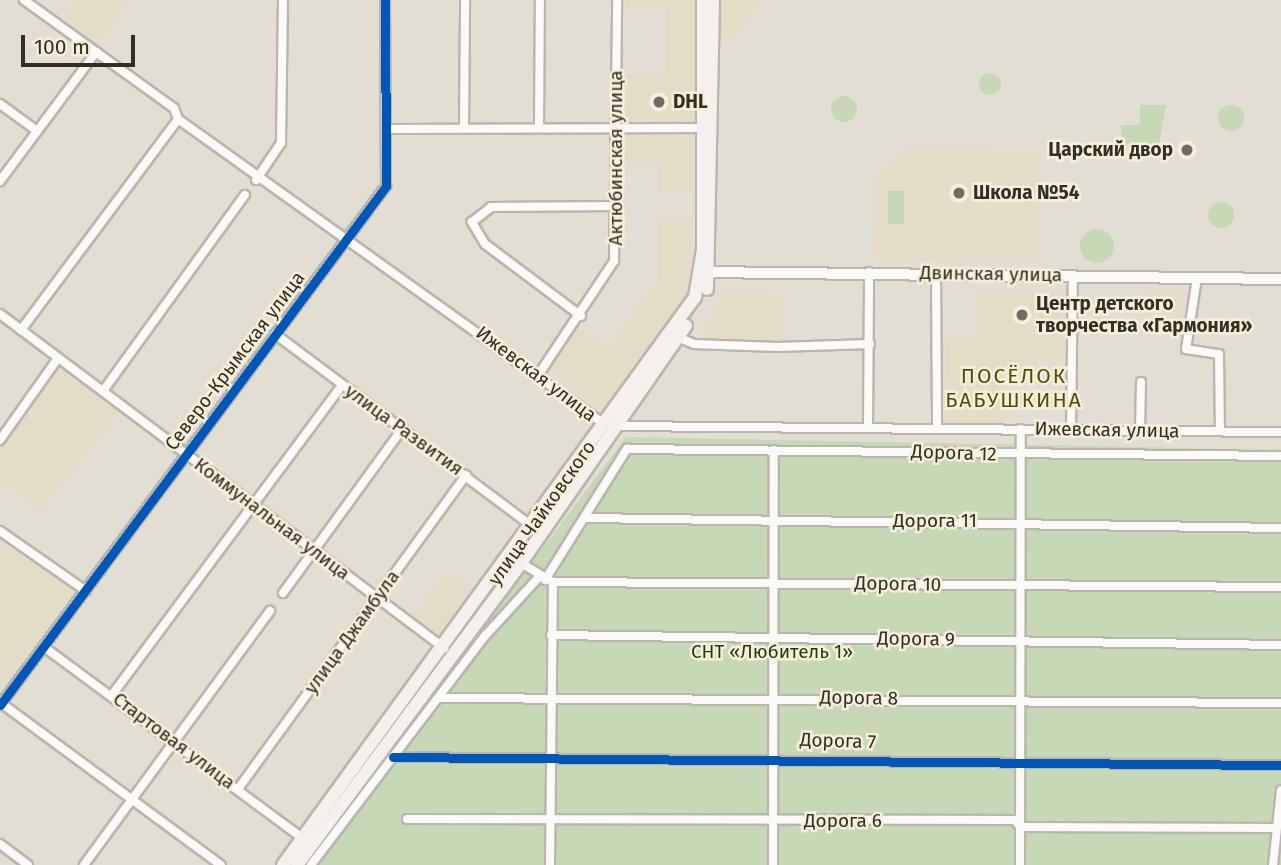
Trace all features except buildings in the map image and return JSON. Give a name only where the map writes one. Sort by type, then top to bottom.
[{"type":"main road","name":"улица Чайковского","points":[[297,865],[521,563],[695,297],[706,272],[704,0]]},
{"type":"main road","name":"улица Чайковского","points":[[283,865],[677,337],[704,297],[713,0]]},
{"type":"street","name":"Ижевская улица","points":[[24,0],[174,108],[178,119],[259,177],[351,237],[537,377],[610,425],[1281,432]]},
{"type":"street","points":[[259,177],[281,143],[284,0]]},
{"type":"street","name":"Северо-Крымская улица","points":[[1,704],[275,334],[351,237],[386,186],[385,0]]},
{"type":"street","points":[[464,128],[465,0]]},
{"type":"street","points":[[539,128],[540,0]]},
{"type":"street","name":"Актюбинская улица","points":[[537,377],[581,316],[614,261],[617,0]]},
{"type":"street","points":[[0,181],[96,52]]},
{"type":"street","points":[[0,104],[37,131]]},
{"type":"street","points":[[21,330],[178,119]]},
{"type":"street","points":[[387,129],[704,128]]},
{"type":"street","points":[[103,391],[245,195]]},
{"type":"street","points":[[581,316],[485,244],[472,222],[491,207],[614,206]]},
{"type":"street","name":"Двинская улица","points":[[706,272],[1281,279]]},
{"type":"street","points":[[868,427],[869,272]]},
{"type":"street","points":[[936,274],[937,428]]},
{"type":"street","points":[[1071,430],[1073,276]]},
{"type":"street","points":[[1197,278],[1186,349],[1219,354],[1220,431]]},
{"type":"street","name":"Коммунальная улица","points":[[0,314],[443,648]]},
{"type":"street","name":"улица Развития","points":[[275,334],[533,527]]},
{"type":"street","points":[[677,337],[694,344],[777,347],[870,344]]},
{"type":"street","points":[[0,440],[3,428],[58,358]]},
{"type":"street","points":[[1140,430],[1141,382]]},
{"type":"street","points":[[112,695],[251,503],[342,385]]},
{"type":"street","points":[[283,593],[403,428]]},
{"type":"street","points":[[1020,865],[1024,528],[1021,429]]},
{"type":"street","name":"Дорога 12","points":[[586,518],[627,449],[1021,457],[1281,456]]},
{"type":"street","points":[[773,865],[771,636],[774,582],[774,450]]},
{"type":"street","name":"улица Джамбула","points":[[238,789],[466,475]]},
{"type":"street","points":[[311,865],[438,698],[546,580],[586,518]]},
{"type":"street","name":"Дорога 11","points":[[586,518],[1018,521],[1024,528],[1281,528]]},
{"type":"street","points":[[0,531],[86,591]]},
{"type":"street","points":[[521,563],[546,580]]},
{"type":"street","points":[[546,580],[551,635],[550,865]]},
{"type":"street","name":"Дорога 10","points":[[546,580],[1023,587],[1281,587]]},
{"type":"street","points":[[84,865],[270,611]]},
{"type":"street","name":"Дорога 9","points":[[551,635],[1281,645]]},
{"type":"street","name":"Стартовая улица","points":[[44,648],[112,695],[302,838]]},
{"type":"street","name":"Дорога 8","points":[[438,698],[773,696],[1281,703]]},
{"type":"street","points":[[1,704],[221,865]]},
{"type":"street","name":"Дорога 7","points":[[393,757],[774,757],[1021,764],[1281,765]]},
{"type":"street","points":[[1273,865],[1281,790]]},
{"type":"street","name":"Дорога 6","points":[[407,819],[1015,820],[1020,827],[1276,828]]},
{"type":"street","points":[[0,844],[27,865]]},
{"type":"shaded area","points":[[78,0],[131,0],[100,41],[65,17]]},
{"type":"shaded area","points":[[625,0],[695,0],[695,123],[624,124],[625,75],[666,75],[666,9],[625,8]]},
{"type":"shaded area","points":[[720,0],[763,0],[730,42],[720,38]]},
{"type":"shaded area","points":[[622,135],[693,135],[693,192],[659,192],[659,163],[622,163]]},
{"type":"shaded area","name":"Школа №54","points":[[909,148],[1041,151],[1040,261],[876,259],[877,173]]},
{"type":"shaded area","points":[[692,219],[689,296],[604,412],[549,370],[579,328],[608,349],[657,281],[657,220]]},
{"type":"shaded area","points":[[725,290],[784,295],[784,343],[701,340]]},
{"type":"shaded area","points":[[1143,290],[1184,291],[1183,331],[1149,331],[1143,322]]},
{"type":"shaded area","name":"Центр детского творчества «Гармония»","points":[[976,293],[1069,293],[1069,360],[1039,360],[1032,373],[1004,372],[1004,426],[943,425],[946,337],[975,337]]},
{"type":"shaded area","points":[[66,370],[120,412],[41,510],[0,481],[0,450],[58,372]]},
{"type":"shaded area","points":[[0,541],[75,593],[0,689]]},
{"type":"shaded area","points":[[447,572],[476,594],[440,641],[411,619]]},
{"type":"green space","points":[[990,73],[998,76],[1001,84],[998,92],[990,95],[982,92],[979,84],[982,76]]},
{"type":"green space","points":[[844,96],[853,100],[857,109],[853,118],[844,122],[835,118],[831,109],[835,100]]},
{"type":"green space","points":[[1140,105],[1166,105],[1159,144],[1121,144],[1121,125],[1140,125]]},
{"type":"green space","points":[[1231,105],[1240,109],[1244,118],[1240,127],[1231,131],[1222,127],[1218,118],[1222,109]]},
{"type":"green space","points":[[888,191],[904,191],[904,224],[888,224]]},
{"type":"green space","points":[[1221,202],[1230,206],[1234,215],[1230,224],[1221,228],[1212,224],[1208,215],[1212,206]]},
{"type":"green space","points":[[1097,229],[1109,234],[1114,246],[1109,258],[1097,263],[1085,258],[1080,246],[1085,234]]},
{"type":"green space","name":"СНТ «Любитель 1»","points":[[626,437],[1281,450],[1281,865],[306,865]]},
{"type":"cycle path","points":[[0,705],[386,186],[385,0]]},
{"type":"cycle path","points":[[393,757],[1281,765]]},
{"type":"place","name":"DHL","points":[[659,102]]},
{"type":"place","name":"Царский двор","points":[[1187,150]]},
{"type":"place","name":"Школа №54","points":[[959,193]]},
{"type":"place","name":"Центр детского творчества «Гармония»","points":[[1022,315]]},
{"type":"district","name":"ПОСЁЛОК БАБУШКИНА","points":[[1014,388]]}]
